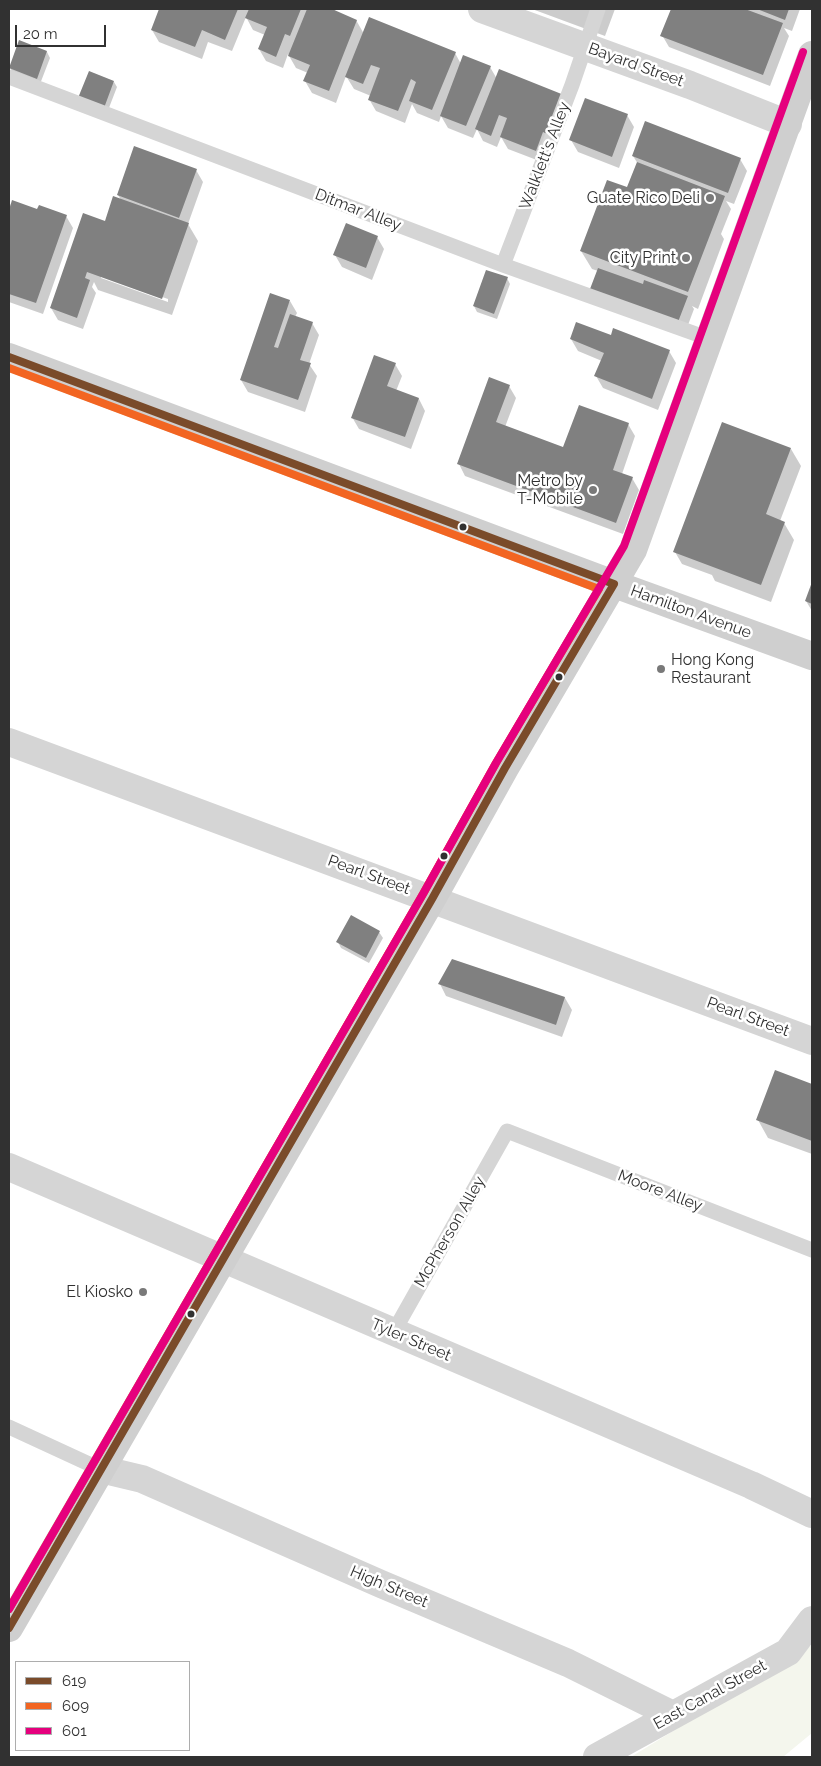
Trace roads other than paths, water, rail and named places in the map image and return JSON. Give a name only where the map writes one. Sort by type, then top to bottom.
[{"type":"street","name":"Bayard Street","points":[[482,9],[690,85],[788,124]]},
{"type":"street","points":[[9,1628],[635,546],[812,55]]},
{"type":"street","name":"Hamilton Avenue","points":[[9,357],[614,584],[812,656]]},
{"type":"street","name":"Pearl Street","points":[[9,742],[812,1041]]},
{"type":"street","name":"Tyler Street","points":[[9,1166],[393,1333],[751,1485],[812,1514]]},
{"type":"street","name":"High Street","points":[[100,1469],[142,1479],[381,1584],[568,1663],[674,1715]]},
{"type":"street","name":"East Canal Street","points":[[597,1757],[788,1652],[812,1620]]},
{"type":"lane","name":"Walklett's Alley","points":[[503,265],[586,47],[598,9]]},
{"type":"lane","name":"Ditmar Alley","points":[[9,77],[503,265],[710,339]]},
{"type":"lane","name":"Moore Alley","points":[[508,1131],[812,1250]]},
{"type":"lane","name":"McPherson Alley","points":[[393,1333],[508,1131]]},
{"type":"lane","points":[[9,1427],[100,1469]]},
{"type":"place","name":"Guate Rico Deli","points":[[710,198]]},
{"type":"place","name":"City Print","points":[[686,258]]},
{"type":"place","name":"Metro by T-Mobile","points":[[593,490]]},
{"type":"place","name":"Hong Kong Restaurant","points":[[661,669]]},
{"type":"place","name":"El Kiosko","points":[[143,1292]]}]
